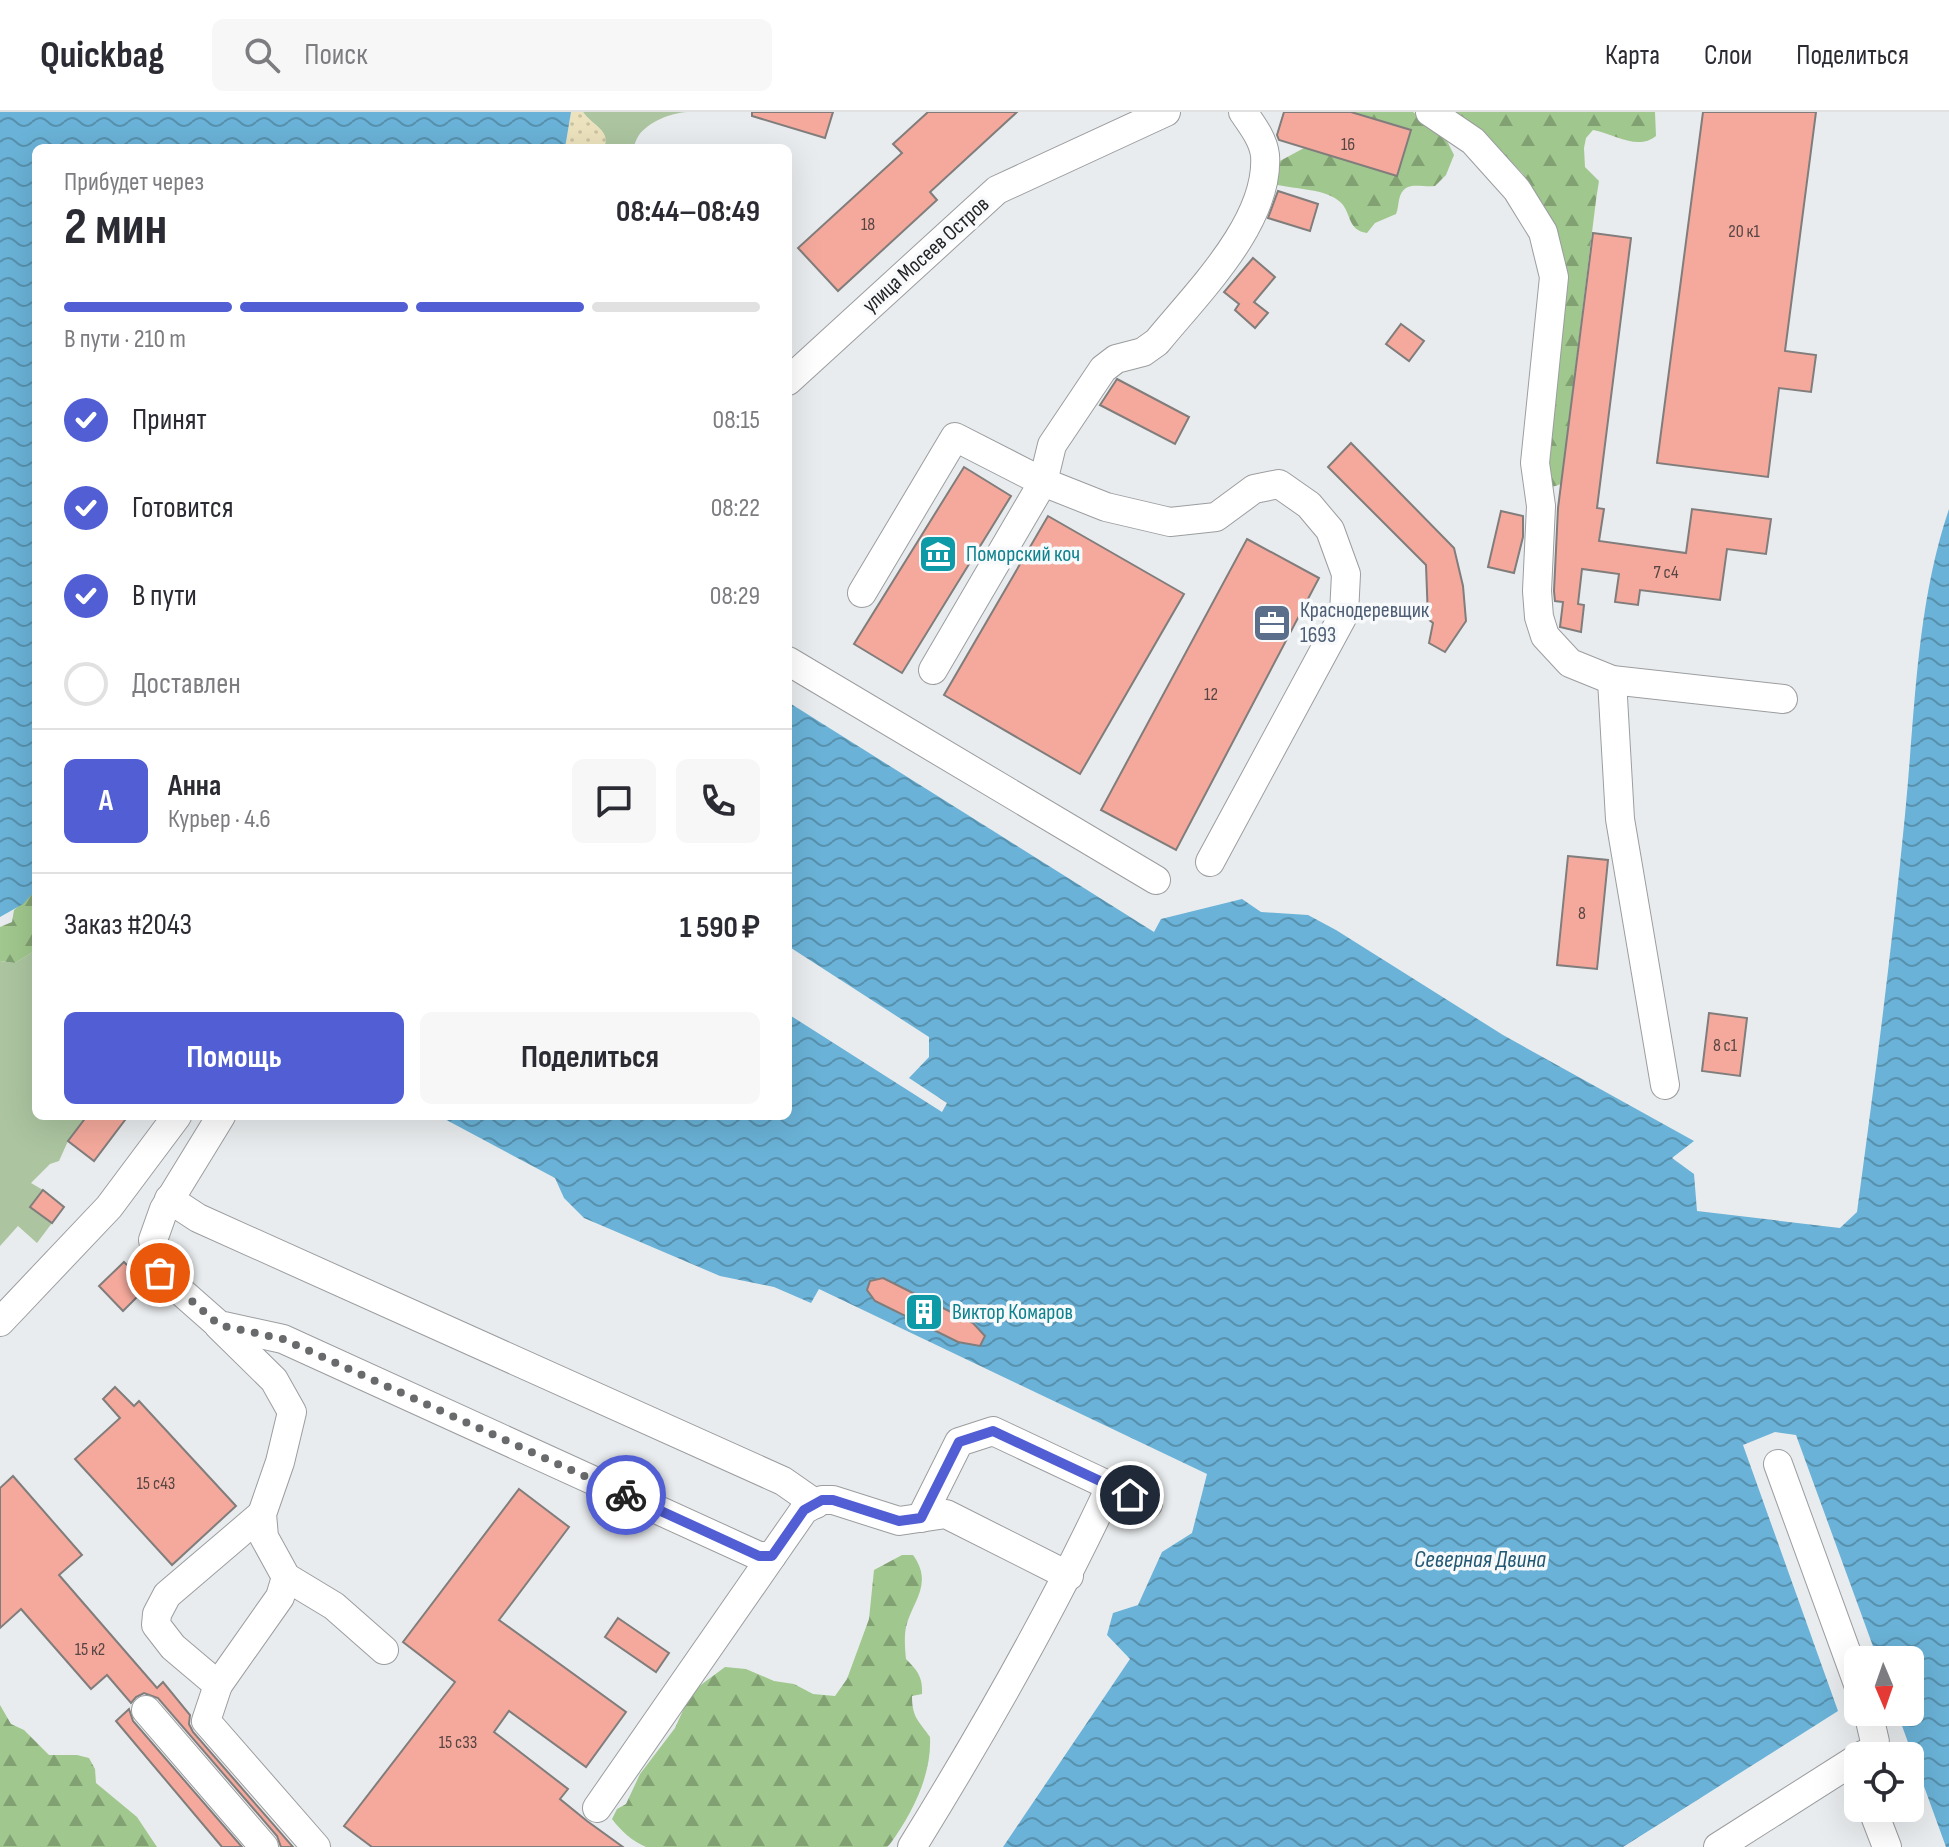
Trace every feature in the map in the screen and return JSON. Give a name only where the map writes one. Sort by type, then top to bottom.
[{"type":"street","name":"улица Мосеев Остров","points":[[792,377],[997,190],[1128,120],[1166,112]]},
{"type":"street","points":[[933,670],[1043,482],[1052,445],[1103,369],[1116,359],[1131,357],[1157,342],[1231,249],[1254,210],[1264,178],[1265,152],[1258,133],[1243,112]]},
{"type":"street","points":[[1430,112],[1473,141],[1517,190],[1543,232],[1554,277],[1535,463],[1541,506],[1537,591],[1539,617],[1545,636],[1570,663],[1612,680],[1783,699]]},
{"type":"street","points":[[862,593],[955,437],[1043,482],[1106,507],[1170,522],[1216,517],[1254,489],[1279,484],[1309,505],[1330,530],[1346,574],[1344,614],[1210,862]]},
{"type":"street","points":[[792,663],[1156,880]]},
{"type":"street","points":[[1612,680],[1620,819],[1665,1085]]},
{"type":"street","points":[[0,1322],[109,1207],[174,1120]]},
{"type":"street","points":[[218,1120],[169,1199],[153,1240],[160,1273],[219,1325],[274,1380],[292,1412],[280,1462],[262,1514],[264,1537],[286,1577],[334,1606],[384,1650]]},
{"type":"street","points":[[169,1199],[198,1218],[783,1481],[816,1504]]},
{"type":"street","points":[[219,1325],[283,1339],[759,1556],[772,1556]]},
{"type":"street","points":[[921,1518],[959,1442],[993,1431],[1148,1504]]},
{"type":"street","points":[[1778,1464],[1844,1646]]},
{"type":"street","points":[[912,1847],[982,1734],[1069,1576],[1111,1485]]},
{"type":"street","points":[[597,1808],[804,1510],[822,1500],[833,1500],[899,1521],[946,1514],[1069,1576]]},
{"type":"street","points":[[218,1685],[173,1647],[156,1625],[157,1614],[167,1595],[262,1514]]},
{"type":"street","points":[[286,1577],[280,1597],[218,1685],[206,1721],[316,1847]]},
{"type":"street","points":[[146,1710],[264,1847]]},
{"type":"street","points":[[1718,1847],[1844,1770]]},
{"type":"street","points":[[1877,1822],[1887,1847]]},
{"type":"green space","points":[[583,112],[687,112],[654,122],[639,135],[635,144],[605,144],[603,132]]},
{"type":"green space","points":[[1351,112],[1413,112],[1445,137],[1454,155],[1446,175],[1435,186],[1404,189],[1396,214],[1375,223],[1367,233],[1352,224],[1343,205],[1332,196],[1271,183],[1278,162],[1304,148],[1397,176],[1410,130]]},
{"type":"green space","points":[[1448,112],[1655,112],[1656,136],[1649,140],[1634,142],[1593,130],[1586,138],[1585,167],[1599,181],[1561,484],[1547,489],[1557,293],[1540,203],[1523,174],[1498,148],[1475,136]]},
{"type":"green space","points":[[32,894],[32,952],[15,963],[0,961],[0,927],[12,922],[14,910]]},
{"type":"green space","points":[[32,952],[32,1120],[84,1120],[68,1141],[59,1161],[50,1164],[31,1183],[43,1190],[30,1207],[52,1223],[37,1243],[18,1226],[0,1246],[0,961],[15,963]]},
{"type":"green space","points":[[902,1555],[913,1555],[922,1575],[920,1592],[906,1627],[905,1647],[906,1659],[920,1678],[922,1694],[912,1696],[912,1703],[917,1719],[930,1737],[930,1751],[919,1794],[887,1847],[646,1847],[619,1828],[612,1819],[617,1809],[626,1804],[640,1774],[675,1728],[698,1687],[725,1667],[746,1669],[774,1681],[794,1684],[813,1694],[835,1696],[847,1679],[869,1619],[874,1570]]},
{"type":"green space","points":[[0,1705],[11,1724],[24,1730],[49,1755],[89,1758],[95,1769],[96,1783],[137,1817],[157,1847],[0,1847]]},
{"type":"sand","points":[[571,112],[583,112],[600,128],[606,142],[605,144],[566,144]]},
{"type":"water","points":[[0,112],[571,112],[566,144],[32,144],[32,894],[23,904],[0,917]]},
{"type":"water","name":"Северная Двина","points":[[1949,509],[1949,1847],[1946,1847],[1924,1786],[1924,1742],[1908,1742],[1902,1726],[1924,1726],[1924,1646],[1873,1646],[1796,1435],[1775,1432],[1743,1445],[1838,1711],[1623,1847],[1003,1847],[1130,1659],[1107,1635],[1113,1613],[1138,1605],[1162,1552],[1192,1533],[1207,1474],[819,1289],[811,1303],[774,1287],[720,1276],[584,1218],[564,1198],[555,1178],[446,1120],[792,1120],[792,1017],[942,1112],[947,1103],[909,1078],[929,1057],[929,1037],[792,949],[792,705],[1154,932],[1161,919],[1242,899],[1261,912],[1308,915],[1336,930],[1503,1035],[1694,1141],[1672,1158],[1694,1174],[1697,1211],[1840,1228],[1857,1212],[1895,914],[1918,660],[1930,583]]},
{"type":"building","points":[[752,112],[833,112],[825,138],[752,116]]},
{"type":"building","points":[[928,112],[1017,112],[930,192],[937,200],[838,291],[798,248],[902,153],[893,144]]},
{"type":"building","points":[[1284,112],[1351,112],[1411,130],[1397,176],[1279,140],[1277,135]]},
{"type":"building","points":[[1703,112],[1816,112],[1785,351],[1816,355],[1811,392],[1779,388],[1768,477],[1657,463]]},
{"type":"building","points":[[1278,191],[1318,204],[1310,231],[1268,218]]},
{"type":"building","points":[[1593,233],[1631,238],[1597,508],[1604,509],[1599,541],[1686,553],[1692,509],[1771,519],[1766,554],[1727,549],[1720,600],[1640,590],[1638,605],[1615,602],[1619,574],[1582,569],[1578,604],[1584,605],[1581,632],[1560,627],[1563,602],[1555,601],[1554,591],[1558,508]]},
{"type":"building","points":[[1253,258],[1275,277],[1254,302],[1268,313],[1255,328],[1235,310],[1239,304],[1224,292]]},
{"type":"building","points":[[1401,324],[1424,341],[1409,361],[1386,344]]},
{"type":"building","points":[[1117,379],[1189,417],[1175,444],[1100,405]]},
{"type":"building","points":[[1351,443],[1454,548],[1463,586],[1466,621],[1445,652],[1429,643],[1433,623],[1428,619],[1426,565],[1328,467]]},
{"type":"building","points":[[964,467],[1011,496],[902,673],[854,644]]},
{"type":"building","points":[[1501,511],[1523,516],[1523,537],[1514,573],[1488,567]]},
{"type":"building","points":[[1048,516],[1184,594],[1080,774],[944,695]]},
{"type":"building","points":[[1247,539],[1319,578],[1176,850],[1101,810]]},
{"type":"building","points":[[1568,856],[1608,860],[1597,969],[1557,965]]},
{"type":"building","points":[[1709,1013],[1747,1018],[1740,1076],[1702,1071]]},
{"type":"building","points":[[84,1120],[125,1120],[94,1161],[68,1141]]},
{"type":"building","points":[[43,1190],[64,1207],[52,1223],[30,1207]]},
{"type":"building","points":[[124,1262],[148,1286],[123,1311],[99,1286]]},
{"type":"building","name":"Виктор Комаров","points":[[883,1278],[973,1323],[985,1336],[980,1346],[958,1342],[875,1301],[867,1290],[870,1281]]},
{"type":"building","points":[[115,1387],[134,1406],[139,1401],[236,1506],[172,1565],[75,1459],[120,1418],[103,1399]]},
{"type":"building","points":[[13,1476],[82,1555],[59,1575],[157,1688],[163,1682],[190,1715],[189,1724],[193,1732],[293,1847],[281,1847],[277,1836],[158,1698],[144,1693],[131,1703],[107,1675],[91,1689],[21,1609],[0,1628],[0,1488]]},
{"type":"building","points":[[519,1489],[569,1527],[499,1620],[626,1712],[586,1767],[509,1711],[494,1732],[568,1789],[560,1799],[623,1847],[372,1847],[344,1826],[455,1682],[403,1642]]},
{"type":"building","points":[[618,1618],[669,1653],[656,1672],[605,1637]]},
{"type":"building","points":[[129,1709],[133,1721],[242,1847],[222,1847],[116,1721]]},
{"type":"way so far","points":[[160,1273],[219,1325],[283,1339],[626,1495]]},
{"type":"place","name":"Поморский коч","points":[[938,554]]},
{"type":"place","name":"Краснодеревщик 1693","points":[[1272,623]]},
{"type":"place","name":"Виктор Комаров","points":[[924,1312]]},
{"type":"route","points":[[626,1495],[759,1556],[772,1556],[804,1510],[822,1500],[833,1500],[899,1521],[921,1518],[959,1442],[993,1431],[1130,1495]]}]
